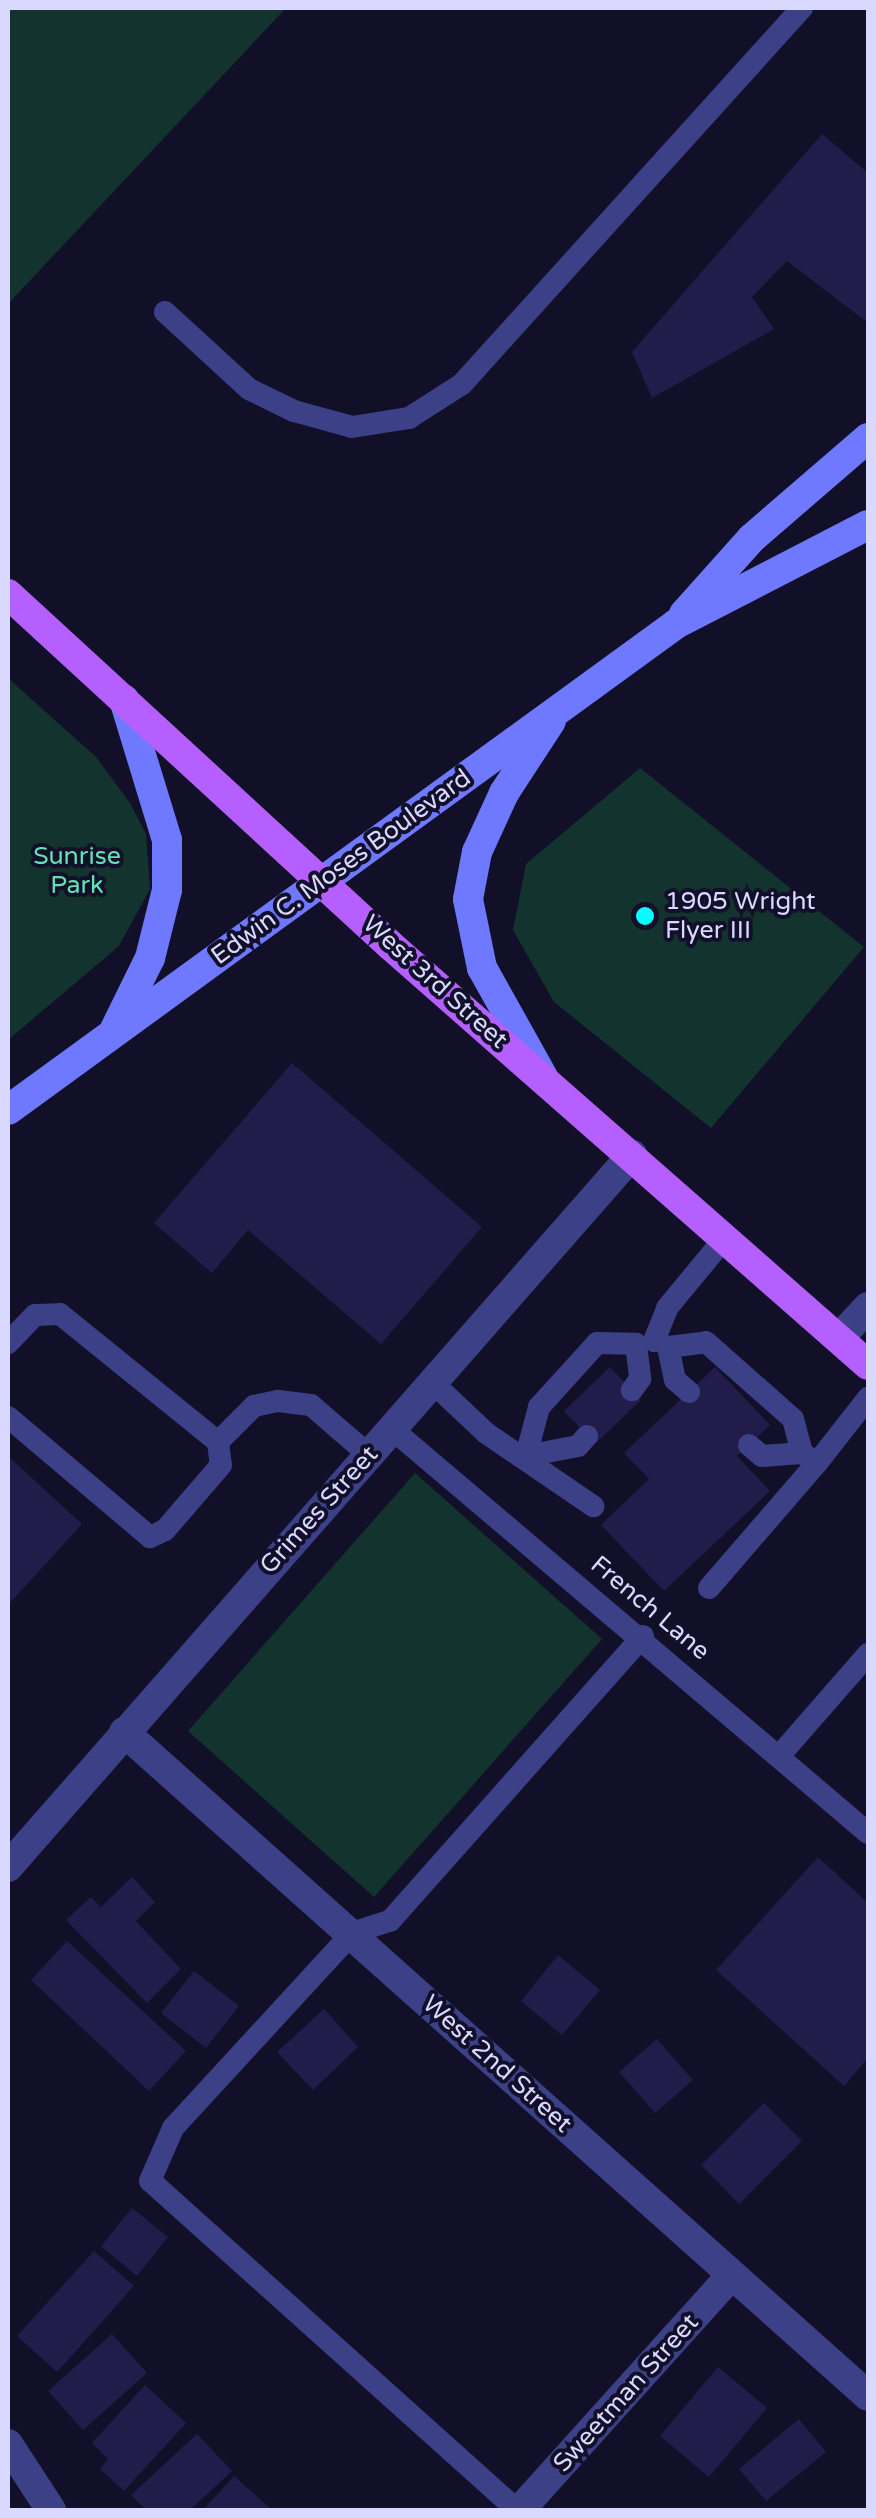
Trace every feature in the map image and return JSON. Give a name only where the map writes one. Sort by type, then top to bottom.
[{"type":"main road","points":[[676,624],[752,538],[868,438]]},
{"type":"main road","points":[[676,624],[868,525]]},
{"type":"main road","name":"West 3rd Street","points":[[8,594],[544,1079],[868,1365]]},
{"type":"main road","name":"Edwin C. Moses Boulevard","points":[[8,1110],[676,624]]},
{"type":"main road","points":[[112,1034],[150,958],[167,890],[167,840],[124,699]]},
{"type":"main road","points":[[544,1079],[482,968],[468,899],[477,852],[504,793],[560,707]]},
{"type":"street","name":"Grimes Street","points":[[8,1867],[632,1155]]},
{"type":"street","points":[[839,1338],[868,1306]]},
{"type":"street","name":"West 2nd Street","points":[[124,1732],[352,1932],[731,2276],[863,2381]]},
{"type":"street","name":"Sweetman Street","points":[[518,2510],[731,2276]]},
{"type":"street","points":[[8,2444],[52,2510]]},
{"type":"lane","points":[[164,312],[249,390],[294,411],[352,427],[408,418],[462,384],[802,8]]},
{"type":"lane","points":[[632,1390],[668,1308],[725,1238]]},
{"type":"lane","points":[[8,1344],[35,1315],[60,1314],[218,1442],[221,1466],[164,1530],[150,1537],[8,1417]]},
{"type":"lane","points":[[526,1456],[539,1407],[597,1343],[706,1342],[793,1420],[810,1458]]},
{"type":"lane","points":[[653,1344],[675,1380],[689,1392]]},
{"type":"lane","points":[[433,1383],[486,1433],[526,1456],[594,1506]]},
{"type":"lane","points":[[710,1588],[810,1458],[868,1398]]},
{"type":"lane","points":[[218,1442],[254,1406],[278,1401],[311,1406],[369,1454]]},
{"type":"lane","name":"French Lane","points":[[392,1430],[642,1636],[868,1833]]},
{"type":"lane","points":[[526,1456],[578,1446],[587,1436]]},
{"type":"lane","points":[[749,1445],[762,1456],[810,1458]]},
{"type":"lane","points":[[518,2510],[150,2181],[173,2128],[352,1932],[390,1921],[642,1636]]},
{"type":"lane","points":[[780,1755],[868,1654]]},
{"type":"green space","points":[[8,8],[286,8],[8,304]]},
{"type":"green space","name":"Sunrise Park","points":[[8,678],[96,757],[130,803],[146,834],[150,889],[119,946],[8,1040]]},
{"type":"green space","points":[[640,768],[864,947],[711,1128],[554,1002],[513,930],[526,864]]},
{"type":"green space","points":[[415,1473],[602,1639],[374,1897],[188,1731]]},
{"type":"building","points":[[822,134],[868,173],[868,323],[787,261],[752,297],[774,329],[652,398],[632,352]]},
{"type":"building","points":[[292,1063],[482,1227],[381,1344],[248,1230],[212,1273],[154,1223]]},
{"type":"building","points":[[610,1367],[641,1400],[595,1444],[564,1411]]},
{"type":"building","points":[[715,1367],[770,1425],[737,1456],[770,1491],[664,1591],[601,1525],[649,1479],[624,1453]]},
{"type":"building","points":[[8,1456],[82,1524],[8,1605]]},
{"type":"building","points":[[818,1857],[868,1903],[868,2058],[844,2086],[716,1970]]},
{"type":"building","points":[[132,1877],[155,1902],[136,1921],[181,1969],[147,2003],[66,1920],[91,1897],[101,1907]]},
{"type":"building","points":[[67,1941],[186,2051],[149,2091],[31,1980]]},
{"type":"building","points":[[558,1955],[600,1990],[562,2035],[521,2001]]},
{"type":"building","points":[[194,1971],[239,2006],[206,2048],[161,2013]]},
{"type":"building","points":[[324,2009],[358,2047],[313,2090],[277,2052]]},
{"type":"building","points":[[657,2039],[693,2080],[655,2113],[619,2072]]},
{"type":"building","points":[[764,2103],[802,2141],[739,2204],[701,2165]]},
{"type":"building","points":[[132,2208],[168,2237],[137,2276],[101,2246]]},
{"type":"building","points":[[94,2251],[134,2286],[57,2372],[17,2336]]},
{"type":"building","points":[[112,2334],[147,2373],[83,2430],[48,2391]]},
{"type":"building","points":[[718,2367],[767,2408],[709,2477],[660,2436]]},
{"type":"building","points":[[145,2385],[186,2423],[124,2491],[100,2469],[108,2459],[92,2443]]},
{"type":"building","points":[[799,2419],[826,2452],[766,2501],[739,2469]]},
{"type":"building","points":[[197,2434],[232,2471],[190,2510],[146,2510],[131,2495]]},
{"type":"building","points":[[234,2476],[272,2510],[203,2510]]},
{"type":"place","name":"1905 Wright Flyer III","points":[[645,916]]}]
